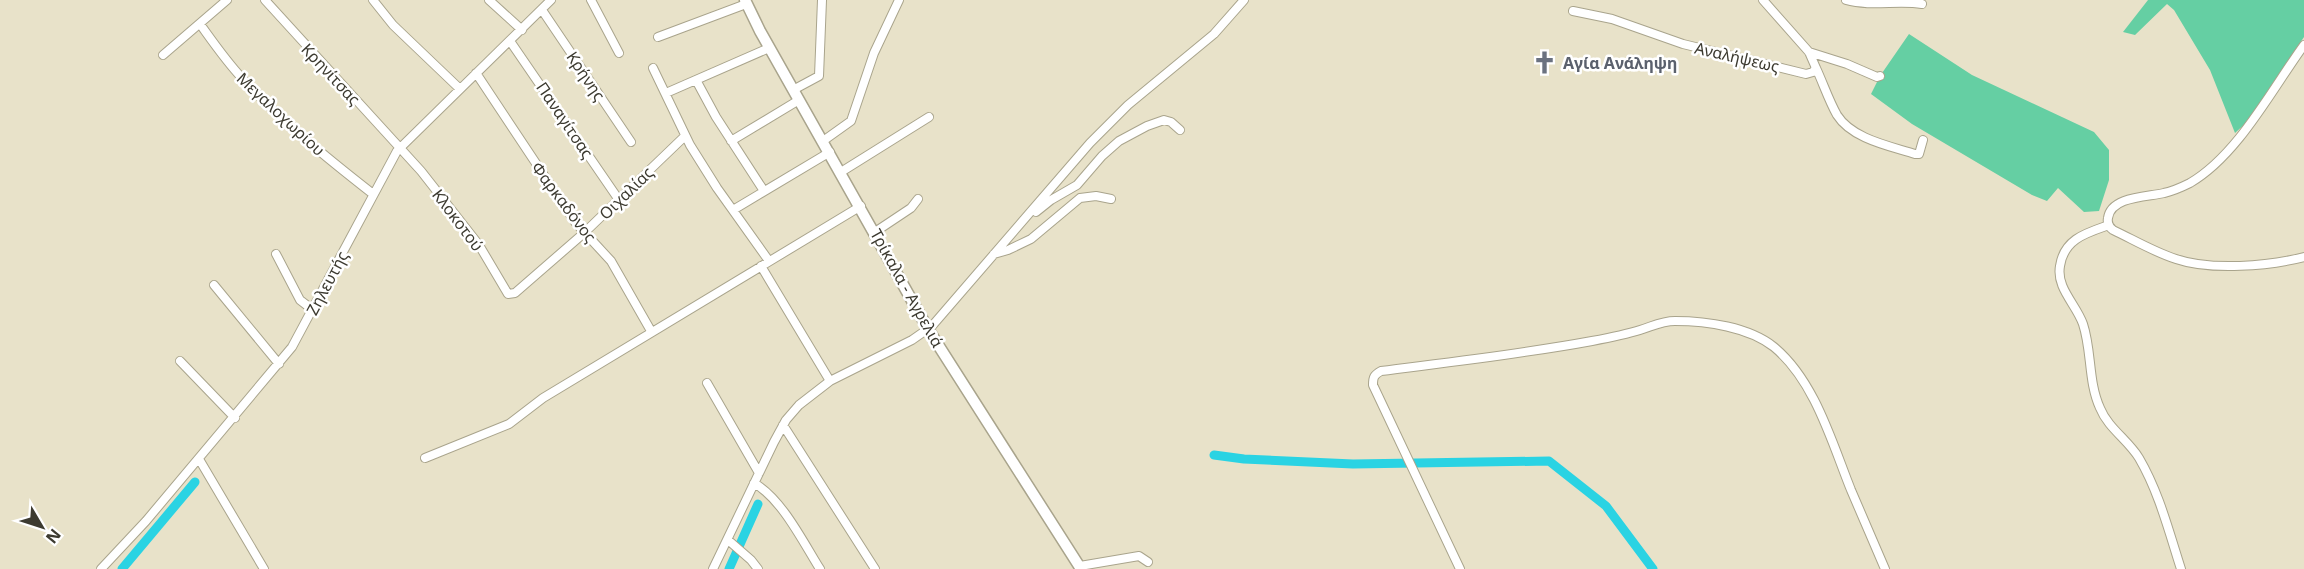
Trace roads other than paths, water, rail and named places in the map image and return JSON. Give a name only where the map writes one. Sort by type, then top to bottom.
[{"type":"main road","name":"Τρίκαλα - Αγρελιά","points":[[745,2],[928,329],[1081,567]]},
{"type":"street","points":[[163,55],[227,0]]},
{"type":"street","name":"Κρηνίτσας","points":[[265,0],[400,147]]},
{"type":"street","points":[[375,0],[393,25],[459,89]]},
{"type":"street","points":[[489,0],[522,30]]},
{"type":"street","points":[[591,0],[619,53]]},
{"type":"street","points":[[793,90],[819,75],[822,0]]},
{"type":"street","points":[[823,141],[843,129],[851,121],[874,53],[899,0]]},
{"type":"street","points":[[713,569],[731,542],[754,483],[783,425],[799,405],[830,381],[928,329],[1074,159],[1139,95],[1214,34],[1244,0]]},
{"type":"street","name":"Αναλήψεως","points":[[1573,11],[1612,19],[1683,44],[1806,74],[1813,72],[1816,68],[1809,52],[1763,0]]},
{"type":"street","points":[[1846,0],[1870,3],[1913,1],[1923,4]]},
{"type":"street","points":[[658,37],[745,2]]},
{"type":"street","name":"Ζηλευτής","points":[[101,569],[139,530],[292,347],[388,165],[400,147],[522,30],[545,4]]},
{"type":"street","name":"Κρήνης","points":[[545,4],[631,142]]},
{"type":"street","name":"Μεγαλοχωρίου","points":[[200,24],[254,91],[318,150],[373,194]]},
{"type":"street","name":"Παναγίτσας","points":[[510,41],[619,200]]},
{"type":"street","points":[[2304,45],[2245,131],[2213,164],[2196,179],[2180,188],[2128,200],[2118,205],[2110,212],[2109,225],[2113,230],[2155,251],[2190,262],[2242,266],[2304,257]]},
{"type":"street","points":[[666,93],[769,48]]},
{"type":"street","points":[[1809,52],[1847,64],[1876,77],[1880,76]]},
{"type":"street","points":[[653,68],[685,136],[765,263],[830,381]]},
{"type":"street","points":[[1816,68],[1838,116],[1854,131],[1872,140],[1915,154],[1919,153],[1923,140]]},
{"type":"street","name":"Φαρκαδόνος","points":[[476,73],[584,233],[611,261],[651,331]]},
{"type":"street","points":[[696,80],[731,141],[764,191]]},
{"type":"street","points":[[731,141],[800,100]]},
{"type":"street","points":[[842,172],[929,117]]},
{"type":"street","points":[[1021,222],[1051,200],[1077,185],[1107,150],[1126,136],[1164,120],[1173,123],[1180,130]]},
{"type":"street","name":"Οιχαλίας","points":[[511,295],[584,233],[685,136]]},
{"type":"street","name":"Κλοκοτού","points":[[400,147],[478,245],[505,291],[511,295]]},
{"type":"street","points":[[732,210],[830,152]]},
{"type":"street","points":[[993,254],[1001,253],[1031,239],[1080,198],[1096,196],[1111,199]]},
{"type":"street","points":[[875,232],[911,208],[918,199]]},
{"type":"street","points":[[425,458],[513,422],[543,398],[861,206]]},
{"type":"street","points":[[2109,225],[2073,240],[2064,254],[2059,273],[2062,286],[2083,323],[2100,410],[2110,426],[2138,457],[2160,505],[2181,569]]},
{"type":"street","points":[[276,254],[300,300],[313,310]]},
{"type":"street","points":[[214,285],[279,364]]},
{"type":"street","points":[[1460,569],[1373,385],[1373,378],[1381,371],[1522,354],[1613,337],[1661,322],[1677,321],[1734,327],[1755,334],[1775,348],[1809,392],[1830,433],[1885,569]]},
{"type":"street","points":[[180,361],[235,417]]},
{"type":"street","points":[[707,383],[759,473]]},
{"type":"street","points":[[783,425],[875,569]]},
{"type":"street","points":[[199,459],[264,569]]},
{"type":"street","points":[[754,483],[774,500],[820,569]]},
{"type":"street","points":[[731,542],[758,569]]},
{"type":"street","points":[[1081,567],[1139,556],[1148,562]]},
{"type":"waterway","points":[[1214,455],[1244,459],[1353,464],[1549,461],[1606,506],[1653,569]]},
{"type":"waterway","points":[[122,569],[195,482]]},
{"type":"waterway","points":[[729,569],[758,504]]},
{"type":"place","name":"Αγία Ανάληψη","points":[[1545,63]]}]
